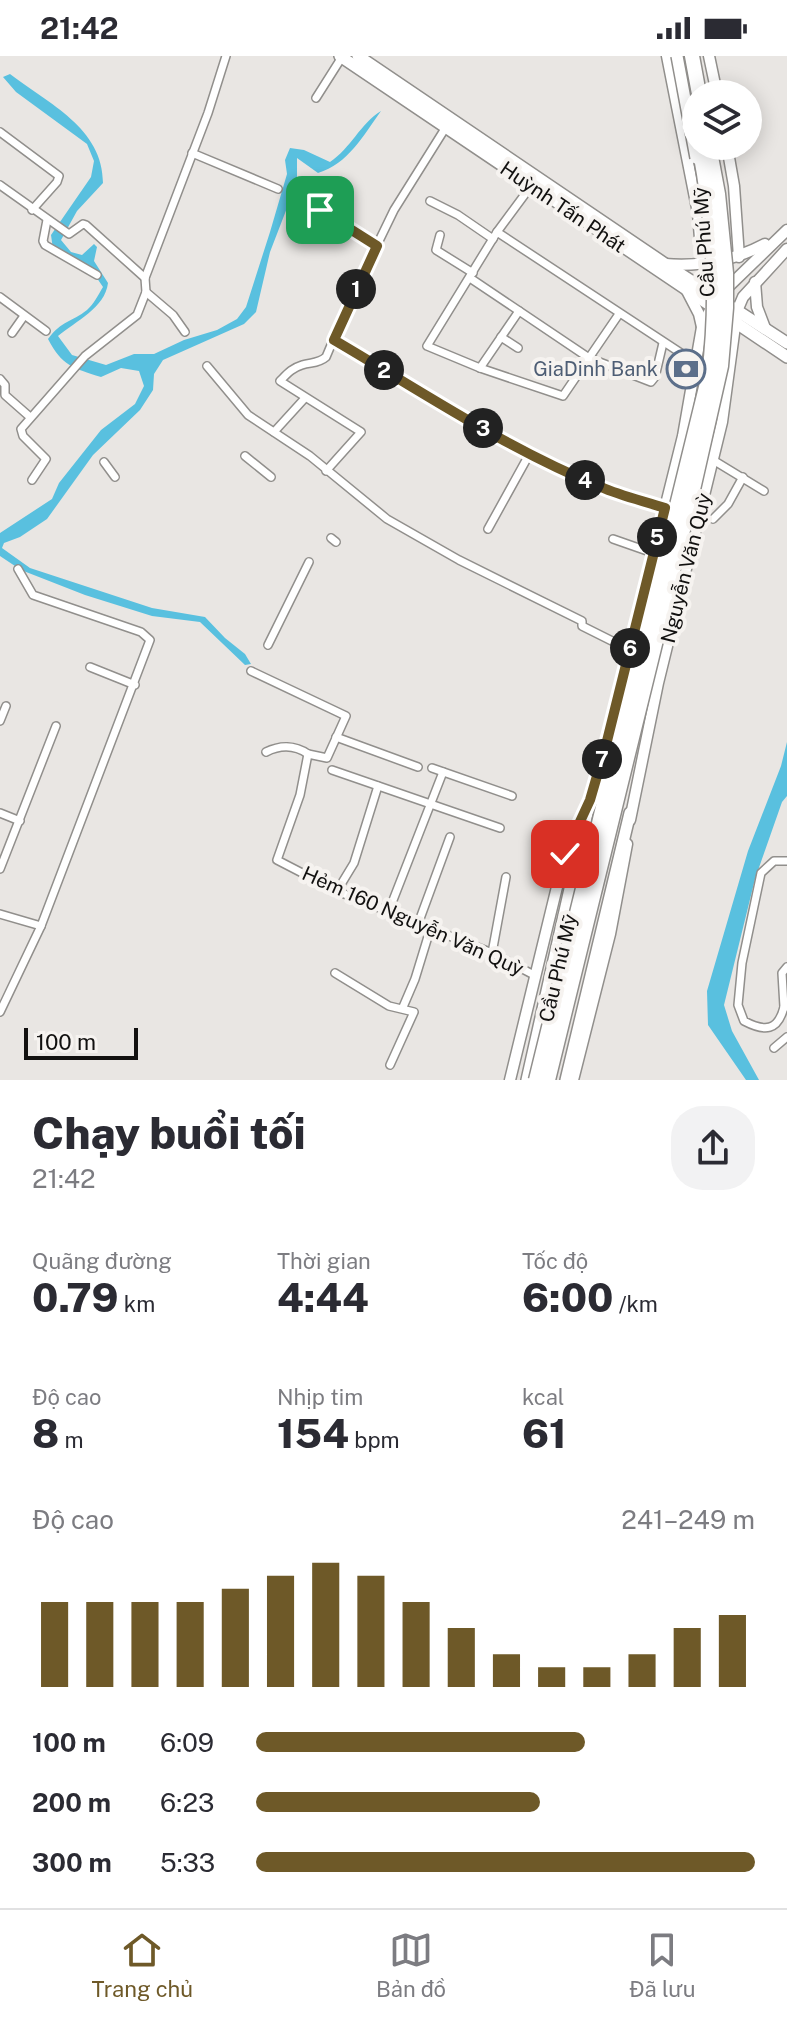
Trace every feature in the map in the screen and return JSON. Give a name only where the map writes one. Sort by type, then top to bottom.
[{"type":"highway","name":"Cầu Phú Mỹ","points":[[679,56],[685,80]]},
{"type":"highway","points":[[693,56],[697,80]]},
{"type":"highway","name":"Cầu Phú Mỹ","points":[[536,1080],[709,375],[716,271],[712,220],[701,160]]},
{"type":"highway","name":"Cầu Phú Mỹ","points":[[550,1080],[721,366],[726,273],[713,160]]},
{"type":"main road","name":"Huỳnh Tấn Phát","points":[[358,56],[534,182],[736,317],[760,332],[787,343]]},
{"type":"main road","name":"Cầu Phú Mỹ","points":[[528,1080],[535,1065],[702,389],[711,274],[702,188],[679,56]]},
{"type":"main road","name":"Huỳnh Tấn Phát","points":[[341,57],[431,111],[446,127],[534,182]]},
{"type":"main road","name":"Huỳnh Tấn Phát","points":[[663,268],[686,289],[715,303]]},
{"type":"main road","name":"Huỳnh Tấn Phát","points":[[760,332],[787,357]]},
{"type":"main road","name":"Nguyễn Văn Quỳ","points":[[581,847],[590,800]]},
{"type":"main road","name":"Nguyễn Văn Quỳ","points":[[618,858],[630,813]]},
{"type":"main road","name":"Cầu Phú Mỹ","points":[[528,1080],[581,847]]},
{"type":"main road","name":"Cầu Phú Mỹ","points":[[566,1080],[618,858]]},
{"type":"street","points":[[32,480],[46,459],[20,433],[68,373],[137,315],[146,292],[145,278],[208,113],[226,56]]},
{"type":"street","points":[[667,56],[698,213],[702,264]]},
{"type":"street","points":[[709,56],[714,80]]},
{"type":"street","points":[[316,98],[341,57]]},
{"type":"street","points":[[326,471],[361,432],[280,381],[291,370],[304,364],[321,362],[326,357],[394,210],[446,127]]},
{"type":"street","points":[[0,132],[59,176],[32,210]]},
{"type":"street","points":[[192,153],[278,189]]},
{"type":"street","points":[[729,160],[739,257]]},
{"type":"street","points":[[534,182],[495,236],[427,346],[563,396],[619,314]]},
{"type":"street","points":[[0,185],[66,232],[71,234],[86,225],[145,278]]},
{"type":"street","points":[[430,201],[495,236],[696,363]]},
{"type":"street","points":[[320,210],[377,246]]},
{"type":"street","points":[[50,222],[45,245],[97,275]]},
{"type":"street","points":[[663,268],[739,257],[782,234]]},
{"type":"street","name":"Nguyễn Văn Quỳ","points":[[510,1080],[565,854],[590,800],[618,698],[692,391],[702,327],[715,303],[782,234]]},
{"type":"street","points":[[440,235],[436,250],[589,358],[651,382],[663,343]]},
{"type":"street","points":[[736,317],[743,297],[787,249]]},
{"type":"street","points":[[734,344],[760,332],[755,282]]},
{"type":"street","points":[[686,289],[702,327]]},
{"type":"street","points":[[146,292],[173,315],[185,332]]},
{"type":"street","points":[[0,297],[46,331]]},
{"type":"street","points":[[480,368],[519,311]]},
{"type":"street","points":[[12,333],[24,316]]},
{"type":"street","name":"Nguyễn Văn Quỳ","points":[[573,1080],[620,890],[630,813],[653,705],[722,422],[736,317]]},
{"type":"street","points":[[501,337],[518,348]]},
{"type":"street","points":[[334,340],[530,453],[602,488],[665,508]]},
{"type":"street","points":[[207,366],[248,415],[397,525],[459,560],[582,621],[582,626],[630,650]]},
{"type":"street","points":[[2,381],[5,395],[30,417]]},
{"type":"street","points":[[274,432],[305,398]]},
{"type":"street","points":[[488,529],[530,453]]},
{"type":"street","points":[[245,456],[271,477]]},
{"type":"street","points":[[713,460],[764,491]]},
{"type":"street","points":[[104,462],[115,477]]},
{"type":"street","points":[[713,519],[728,504],[743,477]]},
{"type":"street","points":[[613,539],[653,553]]},
{"type":"street","points":[[268,645],[309,562]]},
{"type":"street","points":[[0,1012],[41,926],[150,644],[148,636],[33,595],[18,569]]},
{"type":"street","points":[[90,667],[135,685]]},
{"type":"street","points":[[251,671],[346,716],[327,758],[278,746],[266,752]]},
{"type":"street","points":[[618,698],[653,705]]},
{"type":"street","points":[[0,721],[6,706]]},
{"type":"street","points":[[0,869],[56,726]]},
{"type":"street","points":[[336,737],[418,767]]},
{"type":"street","name":"Hẻm 160 Nguyễn Văn Quỳ","points":[[308,754],[300,795],[277,860],[337,891],[492,953],[534,975]]},
{"type":"street","points":[[432,768],[512,796]]},
{"type":"street","points":[[332,770],[500,828]]},
{"type":"street","points":[[388,913],[443,772]]},
{"type":"street","points":[[337,891],[354,863],[378,786]]},
{"type":"street","points":[[0,813],[20,821]]},
{"type":"street","points":[[418,924],[450,837]]},
{"type":"street","points":[[787,861],[774,861],[761,873],[742,963],[738,1005],[744,1021],[763,1027],[780,1022],[785,1007],[782,973],[787,967]]},
{"type":"street","points":[[492,953],[506,877]]},
{"type":"street","points":[[0,914],[41,926]]},
{"type":"street","points":[[403,1007],[430,930]]},
{"type":"street","points":[[335,973],[389,1006],[414,1012],[390,1065]]},
{"type":"street","points":[[774,1048],[787,1037]]},
{"type":"water","points":[[10,74],[71,119],[94,147],[101,164],[103,183],[77,211],[61,240],[71,252],[82,255],[94,244],[97,247],[94,261],[108,283],[106,292],[96,307],[58,336],[72,355],[106,365],[134,354],[154,354],[237,319],[246,307],[270,232],[287,174],[285,160],[290,148],[304,150],[330,162],[381,111],[354,148],[329,169],[318,173],[297,158],[297,182],[270,252],[256,312],[244,324],[163,360],[154,374],[153,390],[140,410],[93,455],[47,519],[20,537],[4,543],[2,548],[30,568],[152,608],[205,617],[245,654],[251,664],[245,665],[200,622],[152,616],[85,595],[21,570],[0,556],[0,533],[52,499],[59,483],[101,430],[135,404],[144,386],[139,371],[121,368],[101,377],[76,368],[58,355],[48,339],[87,310],[103,287],[88,265],[53,249],[51,235],[91,177],[94,161],[87,144],[16,92],[3,77]]},
{"type":"water","points":[[787,742],[787,796],[782,802],[755,879],[724,1005],[732,1031],[759,1080],[746,1080],[708,1025],[707,991],[748,851],[781,766]]},
{"type":"place","name":"GiaDinh Bank","points":[[686,369]]},
{"type":"route","points":[[320,210],[377,246],[334,340],[530,453],[602,488],[665,508],[606,745],[590,800],[565,854]]}]
